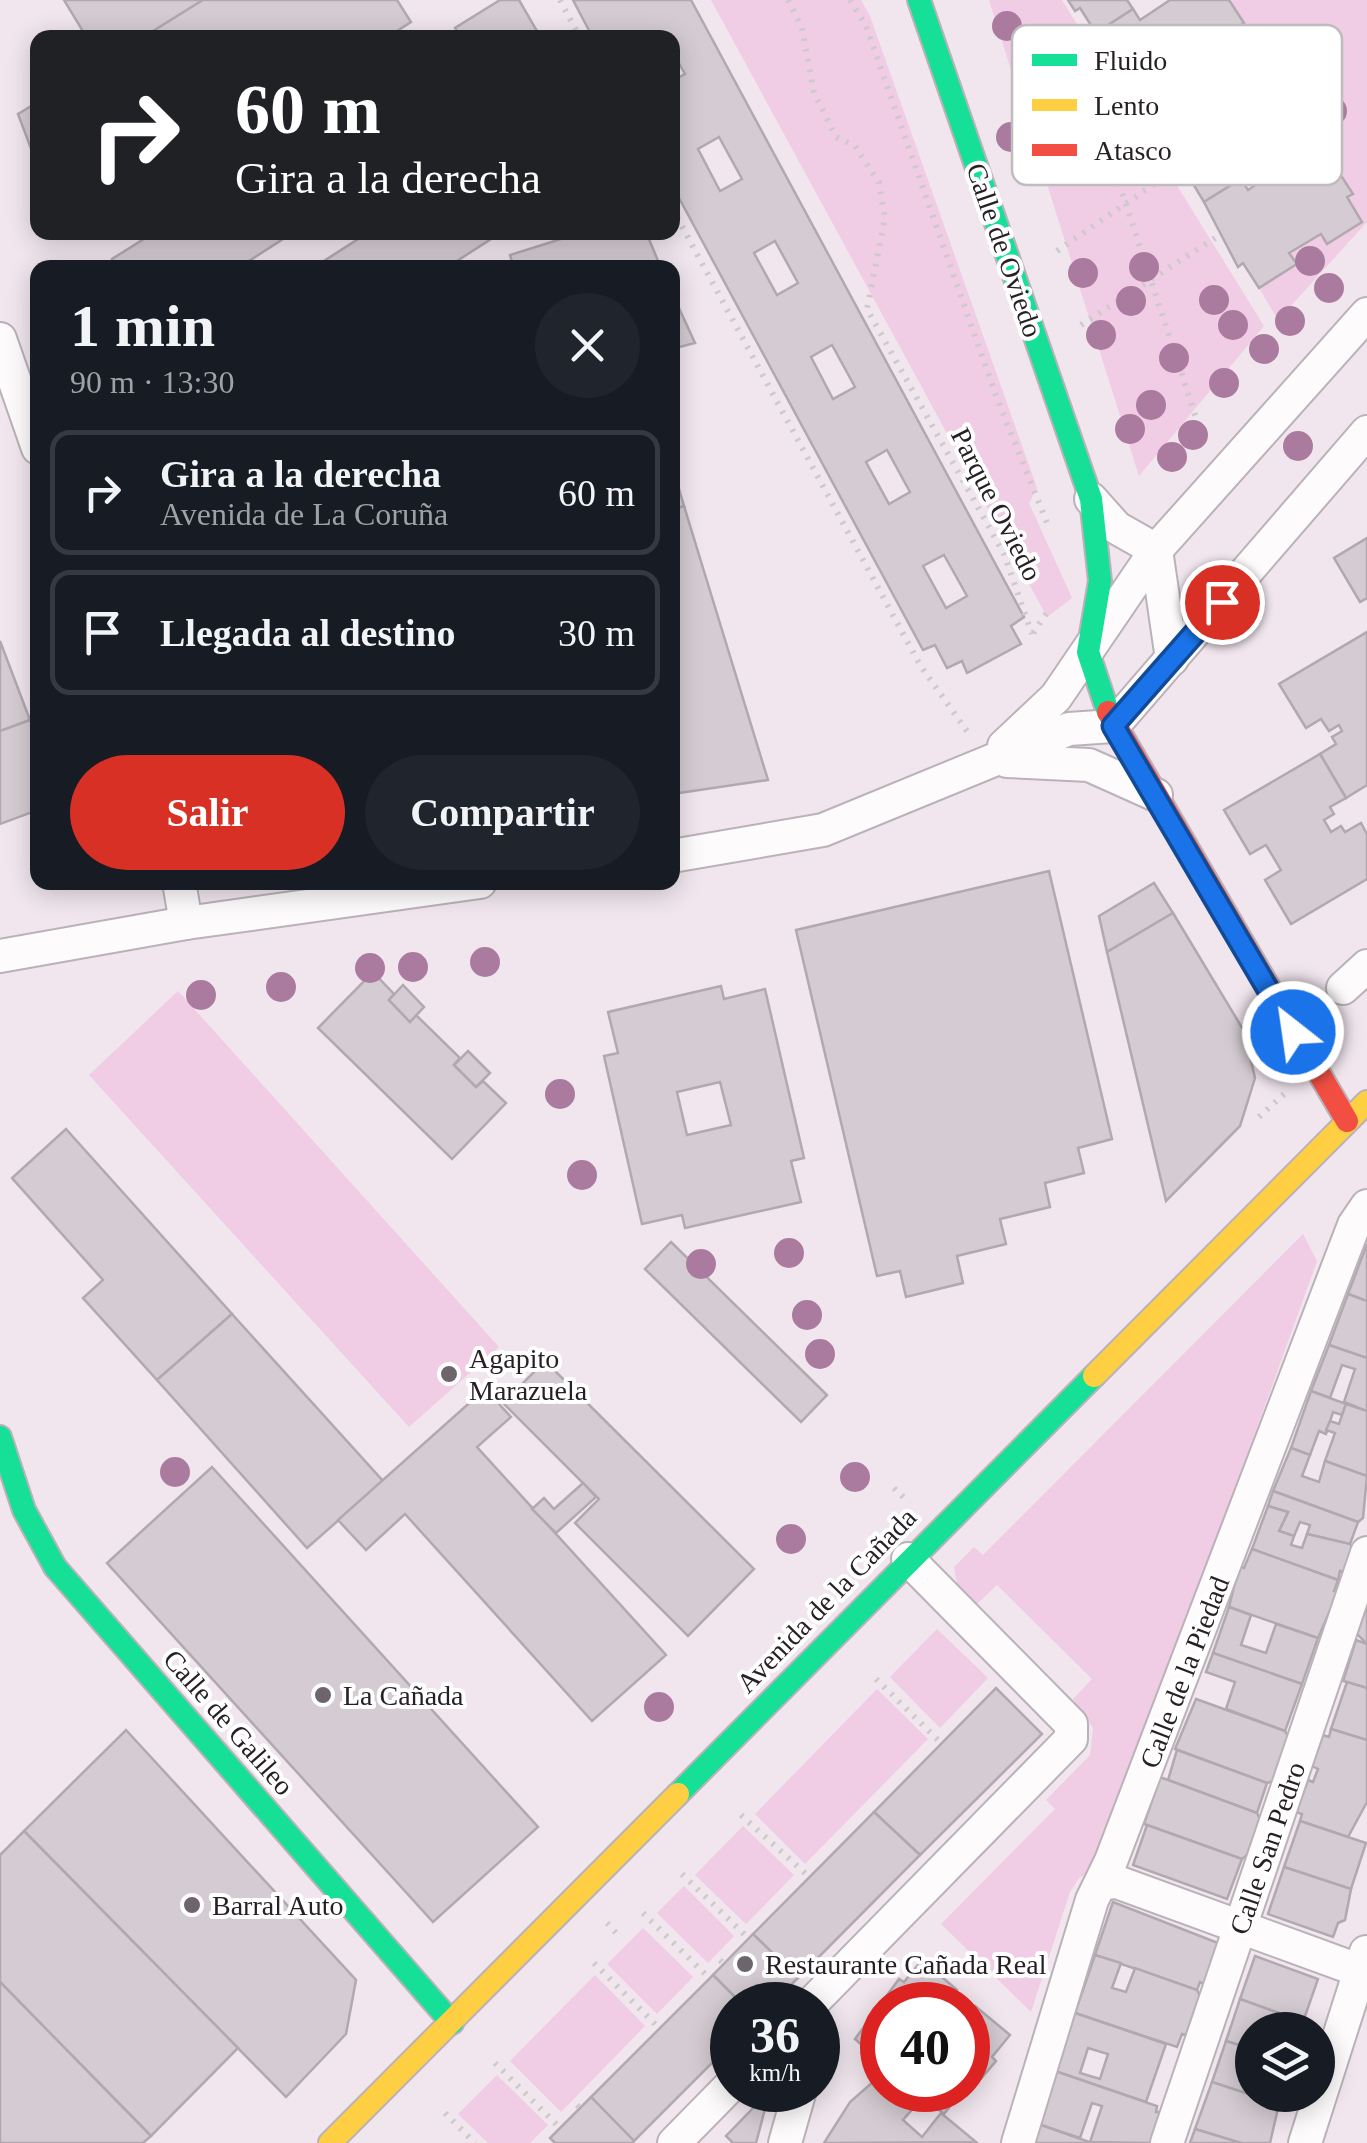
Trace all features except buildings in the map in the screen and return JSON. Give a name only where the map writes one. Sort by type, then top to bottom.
[{"type":"street","name":"Calle de Oviedo","points":[[920,0],[1091,500],[1100,581],[1088,652],[1113,726],[1361,1109]]},
{"type":"street","points":[[988,762],[1056,697],[1156,550],[1367,314]]},
{"type":"street","points":[[0,339],[30,425]]},
{"type":"street","points":[[680,855],[823,830],[1070,729],[1113,726],[1367,432]]},
{"type":"street","name":"Calle de Oviedo","points":[[1091,500],[1117,528],[1156,550]]},
{"type":"street","points":[[1156,550],[1172,659]]},
{"type":"street","points":[[988,762],[1089,764],[1156,796]]},
{"type":"street","points":[[180,890],[186,923]]},
{"type":"street","points":[[0,956],[186,923],[423,890]]},
{"type":"street","name":"Avenida de la Cañada","points":[[330,2143],[1361,1109]]},
{"type":"street","name":"Calle de la Piedad","points":[[1018,2143],[1092,1900],[1103,1883],[1354,1226],[1367,1206]]},
{"type":"street","name":"Calle de Galileo","points":[[0,1437],[24,1510],[55,1567],[452,2023]]},
{"type":"street","name":"Calle San Pedro","points":[[1166,2143],[1367,1553]]},
{"type":"street","points":[[833,1982],[1071,1739],[1071,1724],[908,1560]]},
{"type":"street","points":[[1103,1883],[1117,1882],[1240,1928],[1362,1960],[1305,2143]]},
{"type":"street","points":[[674,2143],[710,2106]]},
{"type":"street","points":[[785,2143],[794,2112]]},
{"type":"path","points":[[560,0],[576,30]]},
{"type":"path","name":"Parque Oviedo","points":[[788,0],[802,28],[814,93],[836,137],[855,146],[878,183],[886,218],[867,309],[1004,554],[1032,634],[1056,595]]},
{"type":"path","name":"Parque Oviedo","points":[[850,0],[866,26],[1002,409],[1052,535]]},
{"type":"path","points":[[1120,185],[1198,424]]},
{"type":"path","points":[[1057,251],[1154,185]]},
{"type":"path","points":[[680,223],[920,665],[960,726]]},
{"type":"path","points":[[1081,324],[1215,238]]},
{"type":"path","points":[[876,1678],[938,1741]]},
{"type":"path","points":[[741,1815],[806,1874]]},
{"type":"path","points":[[682,1874],[746,1935]]},
{"type":"path","points":[[644,1913],[706,1975]]},
{"type":"path","points":[[594,1963],[656,2025]]},
{"type":"path","points":[[495,2062],[557,2125]]},
{"type":"path","points":[[444,2113],[475,2143]]},
{"type":"shaded area","points":[[711,0],[861,0],[870,16],[1037,488],[1029,503],[1072,598],[1047,617]]},
{"type":"shaded area","points":[[989,0],[1062,0],[1077,25],[1012,25],[1012,73]]},
{"type":"shaded area","points":[[1229,0],[1367,0],[1367,222],[1278,320],[1259,288],[1296,265],[1289,253],[1321,234],[1328,244],[1362,222],[1347,197],[1352,193],[1342,177],[1342,25],[1240,25],[1244,22]]},
{"type":"shaded area","points":[[1047,185],[1177,185],[1264,326],[1139,476]]},
{"type":"shaded area","points":[[178,991],[499,1347],[409,1427],[89,1075]]},
{"type":"shaded area","points":[[1303,1234],[1317,1261],[1098,1869],[1079,1878],[1070,1892],[1031,2012],[941,1924],[1055,1809],[1046,1800],[1090,1755],[1093,1728],[1073,1699],[1092,1679],[997,1585],[977,1604],[957,1584],[954,1567],[974,1547],[983,1555]]},
{"type":"shaded area","points":[[937,1629],[988,1678],[940,1728],[890,1677]]},
{"type":"shaded area","points":[[877,1689],[928,1739],[805,1864],[755,1814]]},
{"type":"shaded area","points":[[743,1826],[794,1875],[746,1924],[695,1875]]},
{"type":"shaded area","points":[[684,1886],[734,1936],[708,1963],[657,1913]]},
{"type":"shaded area","points":[[643,1928],[693,1977],[657,2014],[607,1964]]},
{"type":"shaded area","points":[[595,1975],[645,2026],[561,2112],[510,2061]]},
{"type":"shaded area","points":[[497,2075],[548,2125],[530,2143],[488,2143],[458,2114]]},
{"type":"traffic: fast","points":[[919,0],[1091,499],[1100,581],[1088,652],[1108,712]]},
{"type":"traffic: fast","points":[[678,1794],[1094,1376]]},
{"type":"traffic: fast","points":[[0,1437],[24,1510],[55,1567],[452,2023]]},
{"type":"traffic: slow","points":[[1094,1376],[1367,1102]]},
{"type":"traffic: slow","points":[[330,2143],[678,1794]]},
{"type":"traffic: jam","points":[[1108,712],[1347,1121]]},
{"type":"place","name":"Agapito Marazuela","points":[[449,1374]]},
{"type":"place","name":"La Cañada","points":[[323,1695]]},
{"type":"place","name":"Barral Auto","points":[[192,1905]]},
{"type":"place","name":"Restaurante Cañada Real","points":[[745,1964]]},
{"type":"route","points":[[1222,602],[1113,726],[1293,1032]]}]
